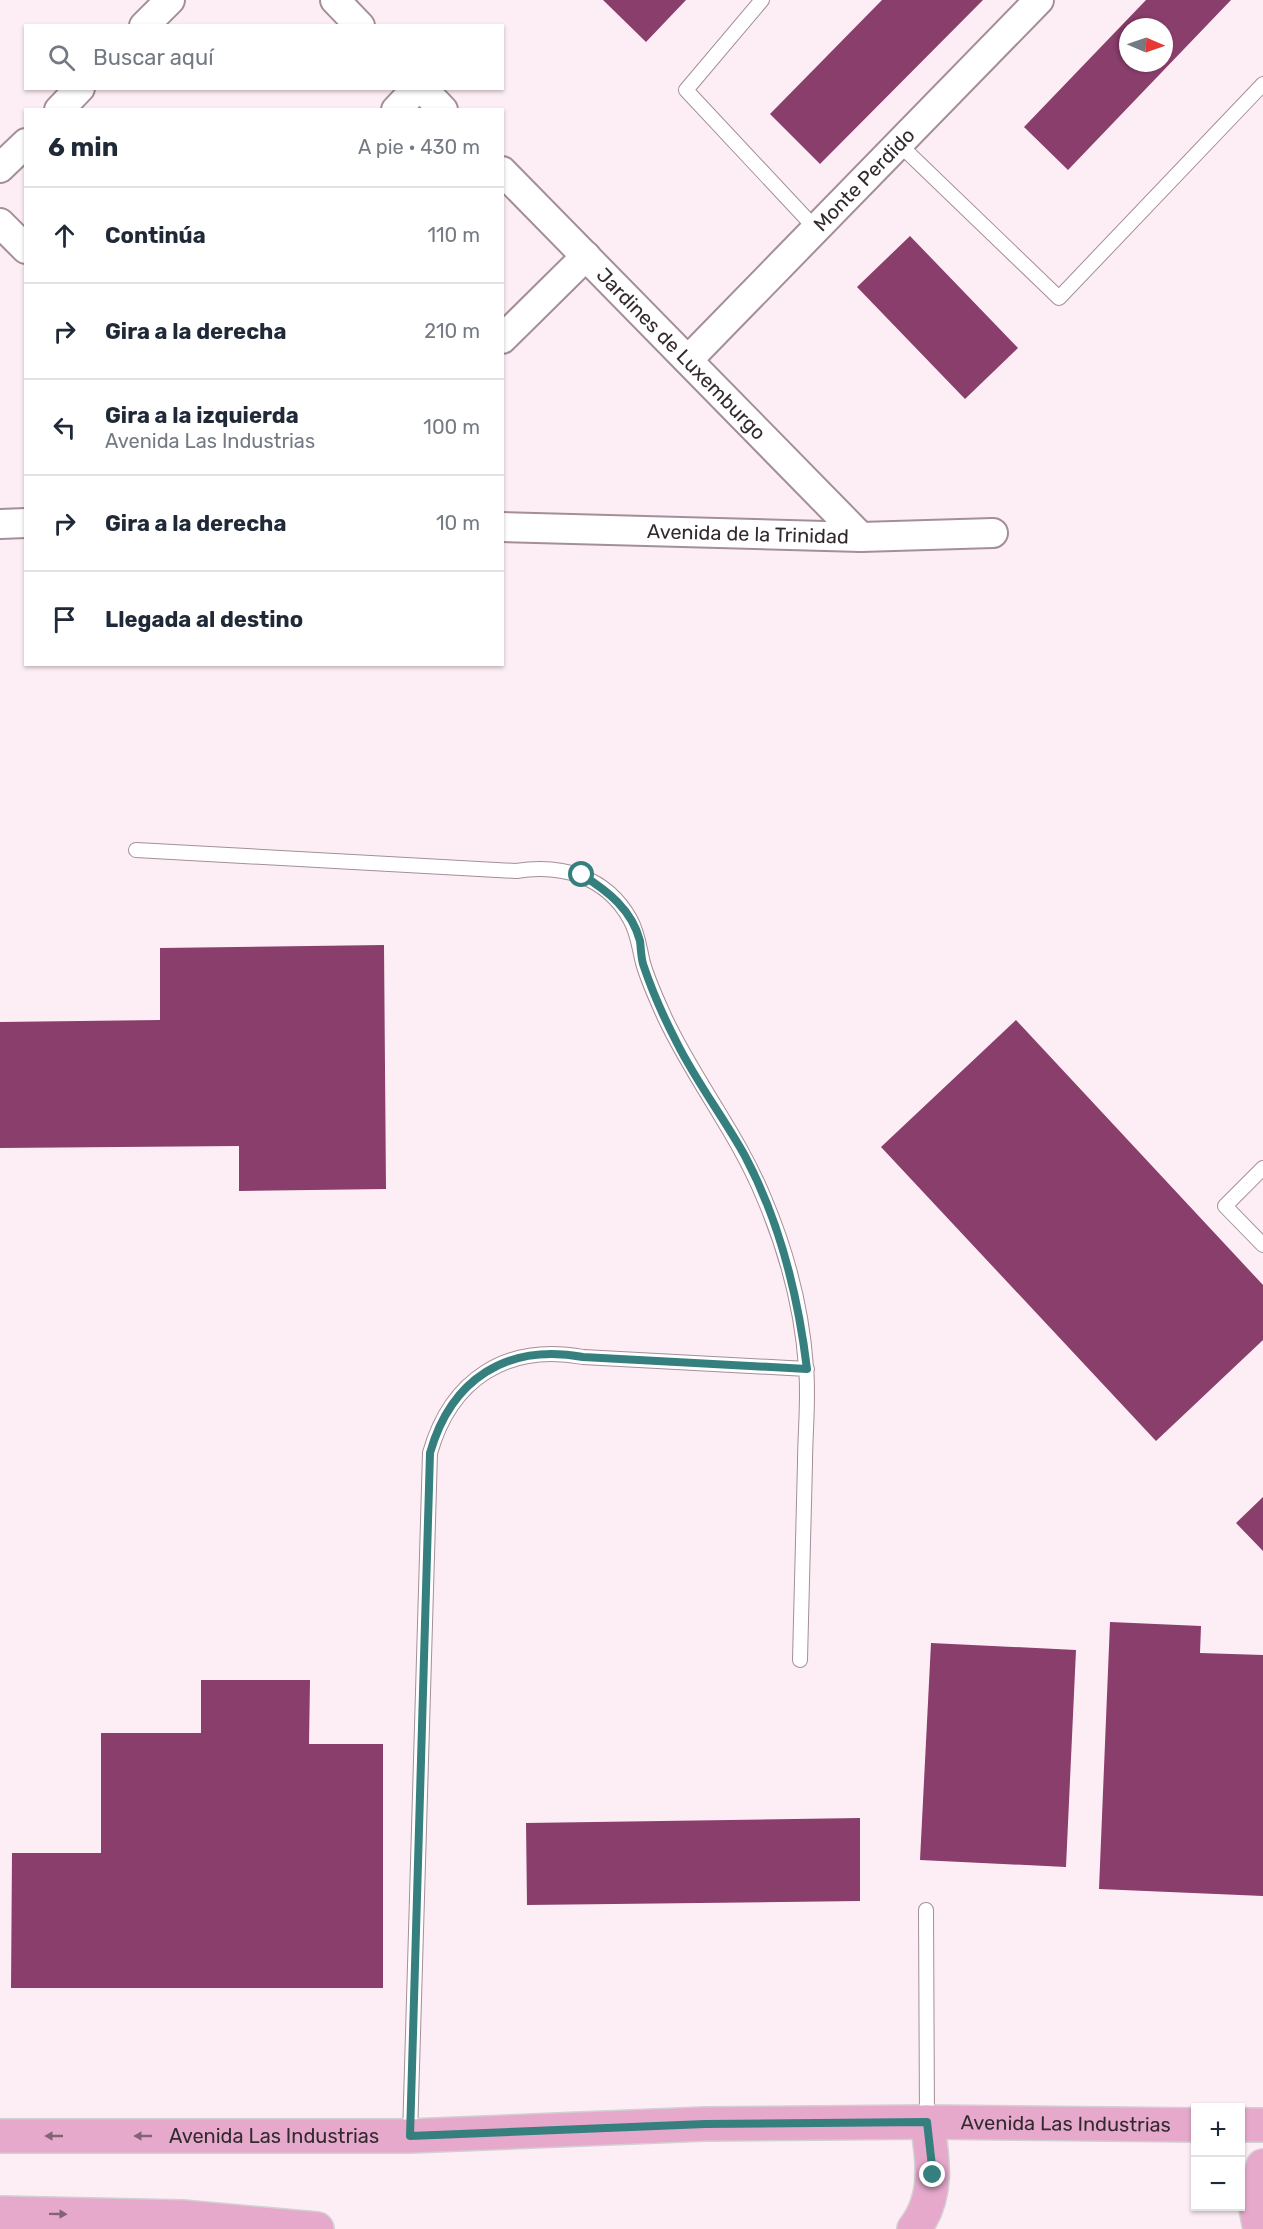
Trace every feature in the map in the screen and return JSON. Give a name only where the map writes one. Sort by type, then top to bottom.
[{"type":"main road","name":"Avenida Las Industrias","points":[[0,2136],[410,2136],[705,2124],[927,2122],[1191,2125]]},
{"type":"main road","points":[[914,2229],[925,2214],[931,2196],[932,2154],[927,2122]]},
{"type":"main road","points":[[1245,2125],[1263,2126]]},
{"type":"main road","points":[[1260,2229],[1254,2198],[1263,2166]]},
{"type":"main road","points":[[0,2213],[182,2217],[317,2229]]},
{"type":"street","points":[[146,24],[170,0]]},
{"type":"street","points":[[335,0],[358,24]]},
{"type":"street","name":"Monte Perdido","points":[[687,360],[1040,0]]},
{"type":"street","points":[[61,108],[78,90]]},
{"type":"street","points":[[398,108],[415,90]]},
{"type":"street","points":[[424,90],[440,108]]},
{"type":"street","points":[[0,168],[24,145]]},
{"type":"street","name":"Jardines de Luxemburgo","points":[[504,173],[861,537]]},
{"type":"street","points":[[0,223],[24,247]]},
{"type":"street","points":[[504,337],[586,256]]},
{"type":"street","points":[[0,524],[24,523]]},
{"type":"street","name":"Avenida de la Trinidad","points":[[504,527],[861,537],[993,533]]},
{"type":"lane","points":[[762,0],[687,90],[816,229]]},
{"type":"lane","points":[[899,144],[1059,298],[1263,84]]},
{"type":"lane","points":[[136,850],[516,871],[539,867],[561,869],[582,875],[601,886],[618,901],[631,919],[647,973],[678,1044],[724,1120],[765,1198],[792,1282],[807,1369],[800,1660]]},
{"type":"lane","points":[[1263,1168],[1225,1206],[1263,1245]]},
{"type":"lane","points":[[410,2136],[430,1464],[437,1429],[449,1407],[465,1388],[484,1372],[522,1356],[563,1353],[583,1357],[807,1369]]},
{"type":"lane","points":[[926,1910],[927,2122]]},
{"type":"building","points":[[603,0],[686,0],[646,42]]},
{"type":"building","points":[[882,0],[983,0],[820,164],[770,114]]},
{"type":"building","points":[[1146,0],[1231,0],[1173,60],[1173,18],[1129,18]]},
{"type":"building","points":[[1119,28],[1119,72],[1162,72],[1068,170],[1024,127]]},
{"type":"building","points":[[910,236],[1018,348],[965,399],[857,287]]},
{"type":"building","points":[[384,945],[386,1189],[239,1191],[239,1146],[0,1148],[0,1022],[160,1020],[160,948]]},
{"type":"building","points":[[1016,1020],[1263,1285],[1263,1340],[1156,1441],[881,1147]]},
{"type":"building","points":[[1263,1497],[1263,1551],[1236,1523]]},
{"type":"building","points":[[1110,1622],[1201,1626],[1200,1653],[1263,1655],[1263,1896],[1099,1889]]},
{"type":"building","points":[[931,1643],[1076,1650],[1066,1867],[920,1860]]},
{"type":"building","points":[[201,1680],[310,1680],[309,1744],[383,1744],[383,1988],[11,1988],[12,1853],[101,1853],[101,1733],[201,1733]]},
{"type":"building","points":[[860,1818],[860,1901],[527,1905],[526,1823]]},
{"type":"route","points":[[582,875],[601,886],[618,901],[631,919],[639,940],[643,962],[678,1044],[699,1083],[746,1158],[765,1198],[792,1282],[807,1369],[583,1357],[563,1353],[522,1356],[484,1372],[465,1388],[449,1407],[437,1429],[430,1453],[410,2136],[705,2124],[927,2122],[933,2175]]}]
